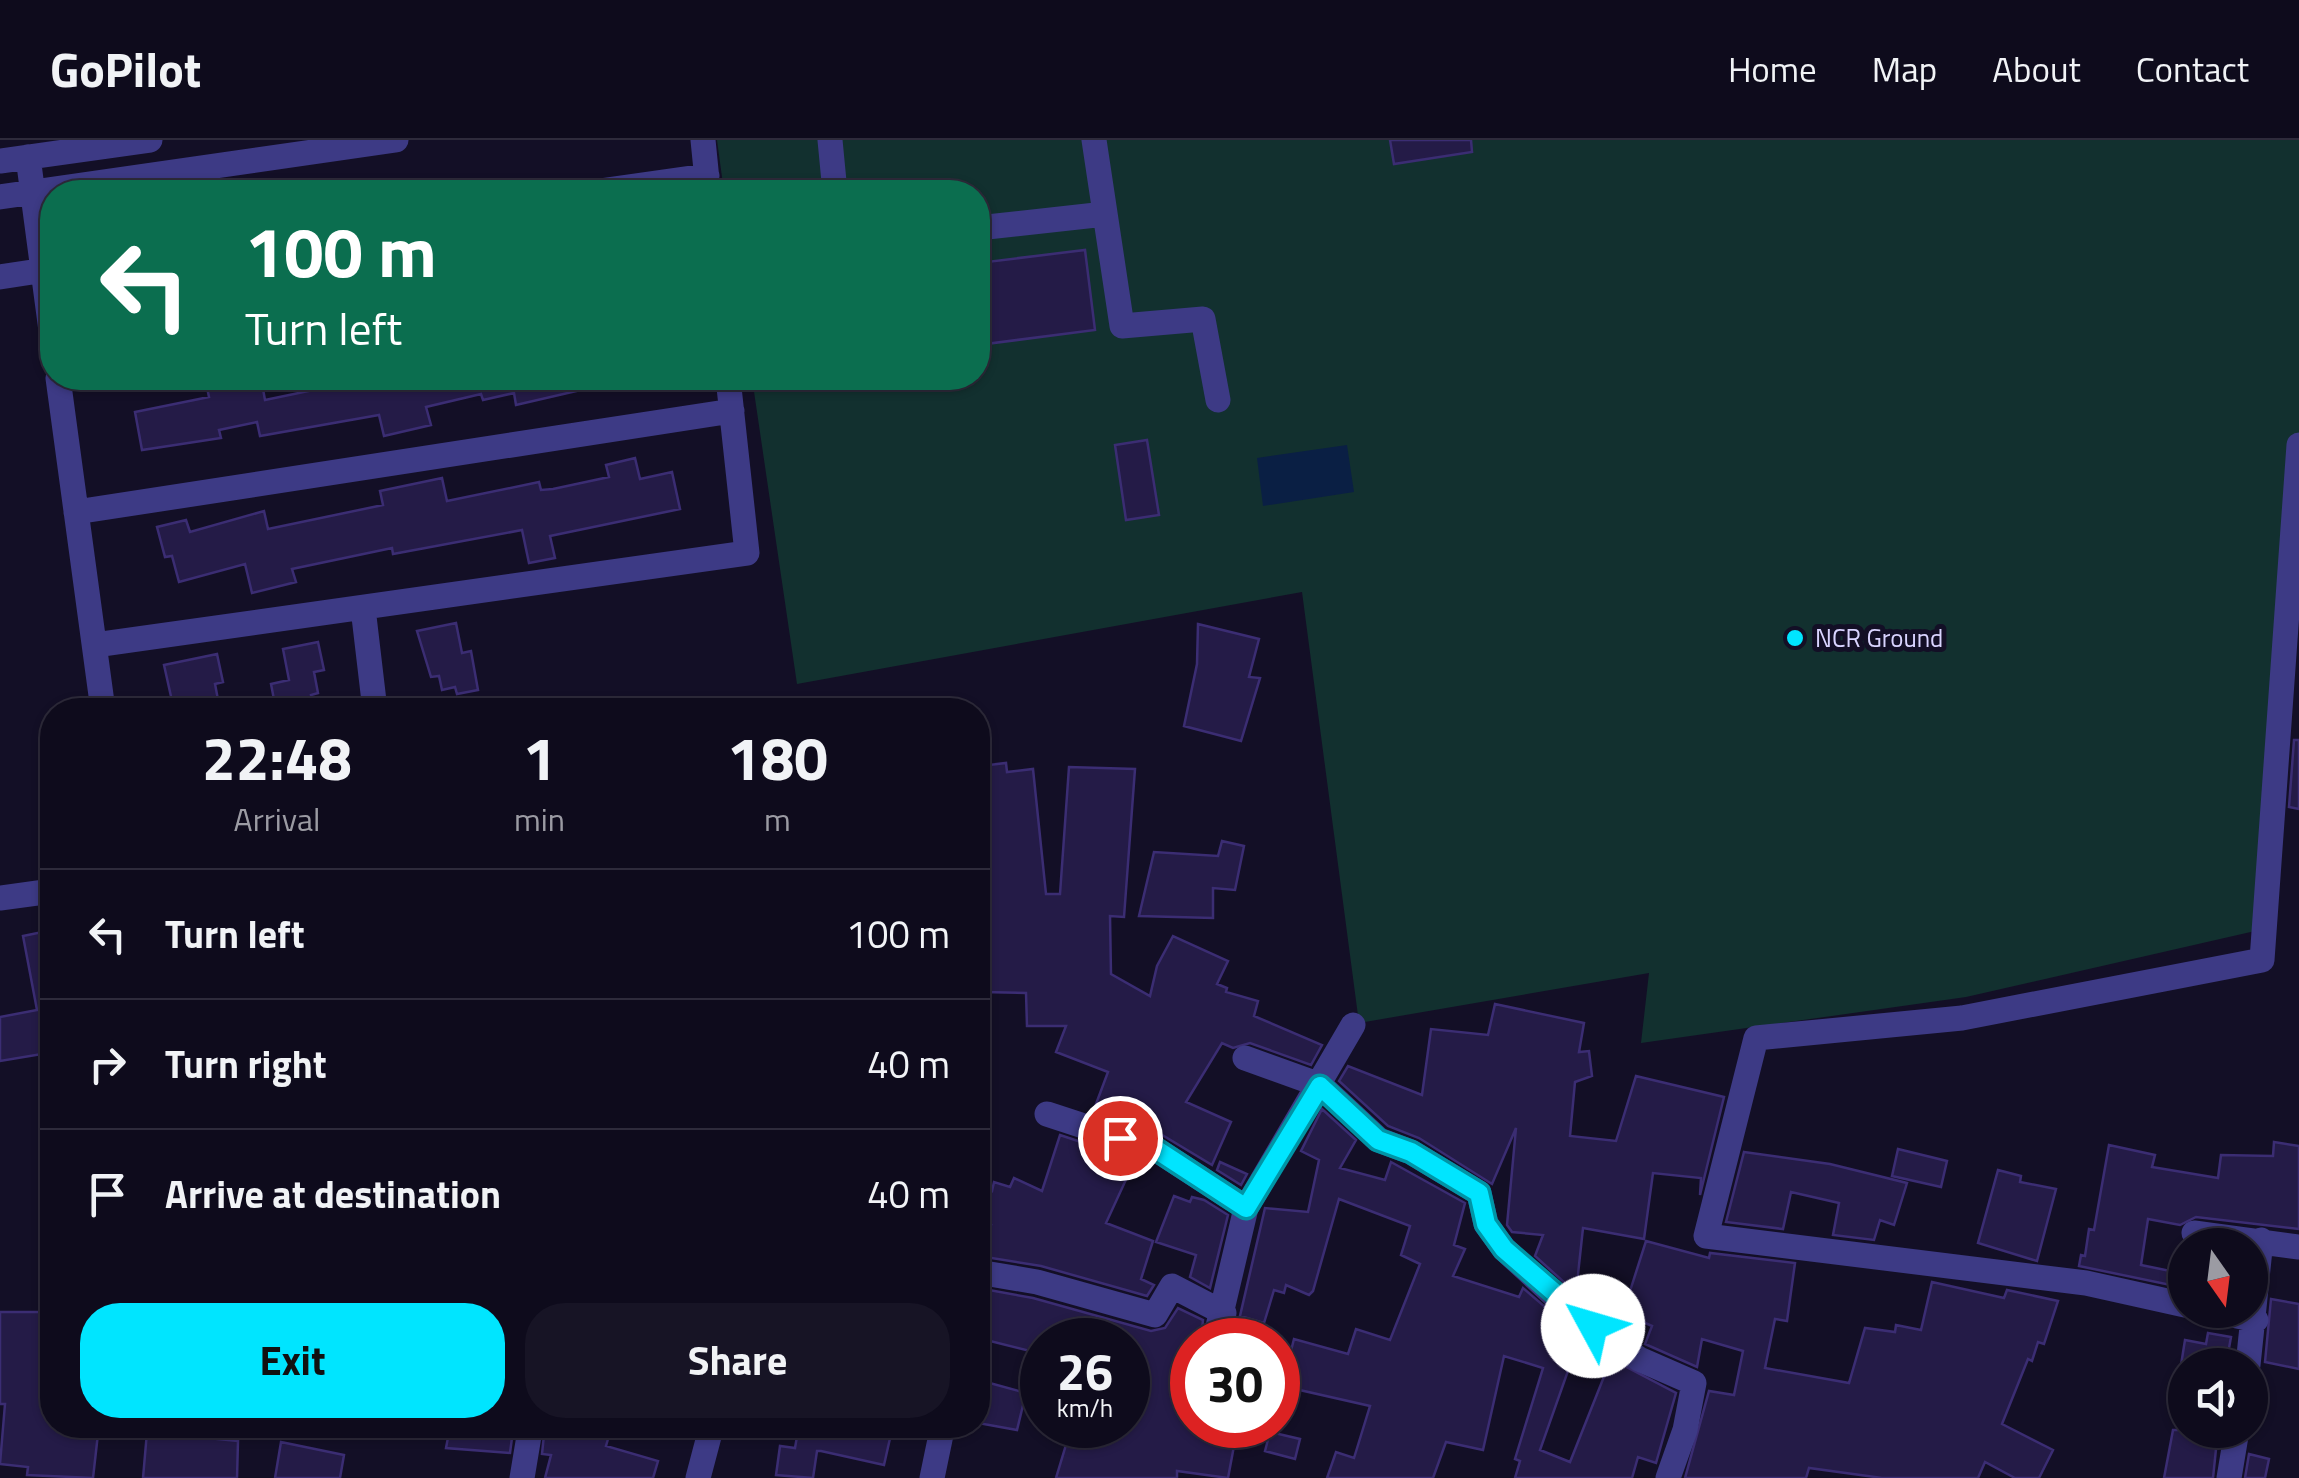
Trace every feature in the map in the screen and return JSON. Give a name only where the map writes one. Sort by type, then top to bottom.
[{"type":"street","points":[[0,162],[150,140]]},
{"type":"street","points":[[116,180],[396,140]]},
{"type":"street","points":[[703,140],[708,180]]},
{"type":"street","points":[[830,140],[835,180]]},
{"type":"street","points":[[1094,140],[1122,326],[1203,319],[1218,400]]},
{"type":"street","points":[[28,158],[40,231]]},
{"type":"street","points":[[0,197],[40,191]]},
{"type":"street","points":[[990,227],[1105,214]]},
{"type":"street","points":[[0,276],[40,271]]},
{"type":"street","points":[[60,390],[102,698]]},
{"type":"street","points":[[94,645],[747,554],[729,390]]},
{"type":"street","points":[[76,512],[732,411]]},
{"type":"street","points":[[2168,1301],[2086,1283],[1706,1236],[1756,1038],[1962,1018],[2262,960],[2288,749],[2299,446]]},
{"type":"street","points":[[362,608],[374,698]]},
{"type":"street","points":[[0,898],[40,892]]},
{"type":"street","points":[[990,1274],[1037,1282],[1155,1316],[1172,1286],[1220,1324],[1246,1208],[1353,1025]]},
{"type":"street","points":[[1245,1058],[1320,1086],[1378,1140],[1411,1152],[1479,1193],[1486,1224],[1504,1249],[1570,1309],[1639,1359],[1694,1384],[1686,1430],[1668,1478]]},
{"type":"street","points":[[1047,1114],[1157,1150],[1246,1208]]},
{"type":"street","points":[[2268,1241],[2299,1247]]},
{"type":"street","points":[[522,1478],[529,1438]]},
{"type":"street","points":[[698,1478],[709,1438]]},
{"type":"street","points":[[932,1478],[940,1438]]},
{"type":"street","points":[[2229,1478],[2234,1448]]},
{"type":"green space","name":"NCR Ground","points":[[717,140],[2299,140],[2299,443],[2255,931],[1966,997],[1641,1043],[1649,973],[1359,1023],[1302,592],[797,684],[754,390],[990,390],[990,180],[722,180]]},
{"type":"water","points":[[1347,445],[1354,492],[1263,506],[1257,458]]},
{"type":"building","points":[[1390,140],[1471,140],[1472,152],[1394,164]]},
{"type":"building","points":[[1085,250],[1095,330],[990,343],[990,262]]},
{"type":"building","points":[[208,390],[263,390],[265,400],[313,390],[581,390],[516,405],[514,393],[483,400],[481,394],[426,407],[431,425],[384,436],[379,415],[260,436],[257,422],[219,430],[221,438],[142,450],[135,412],[209,397]]},
{"type":"building","points":[[1147,440],[1159,515],[1126,520],[1115,445]]},
{"type":"building","points":[[635,458],[640,479],[672,472],[680,509],[550,536],[555,558],[529,563],[522,530],[393,554],[392,548],[292,569],[296,582],[252,593],[245,564],[179,582],[172,556],[165,557],[157,527],[186,520],[190,532],[264,511],[268,529],[383,505],[380,491],[442,478],[447,501],[539,482],[541,490],[553,489],[609,477],[606,465]]},
{"type":"building","points":[[456,623],[462,653],[471,651],[478,690],[457,694],[455,687],[442,690],[439,676],[431,677],[417,631]]},
{"type":"building","points":[[1198,624],[1259,639],[1249,677],[1260,678],[1241,741],[1184,726],[1197,664]]},
{"type":"building","points":[[318,642],[324,670],[314,672],[318,693],[312,698],[274,698],[271,684],[289,680],[283,649]]},
{"type":"building","points":[[217,654],[223,682],[215,684],[218,698],[171,698],[164,665]]},
{"type":"building","points":[[2294,740],[2299,740],[2299,809],[2289,807]]},
{"type":"building","points":[[1006,763],[1007,772],[1033,769],[1046,894],[1060,894],[1069,767],[1135,769],[1124,917],[1110,916],[1111,974],[1150,996],[1157,966],[1173,936],[1228,961],[1217,984],[1227,988],[1226,992],[1258,1001],[1254,1016],[1322,1045],[1311,1065],[1250,1043],[1233,1048],[1222,1043],[1186,1102],[1231,1122],[1212,1165],[1162,1135],[1093,1112],[1108,1072],[1056,1052],[1066,1026],[1027,1026],[1026,993],[990,992],[990,765]]},
{"type":"building","points":[[1222,841],[1244,846],[1235,890],[1213,888],[1213,918],[1139,916],[1154,852],[1218,856]]},
{"type":"building","points":[[40,932],[40,1054],[0,1061],[0,1017],[37,1010],[23,936]]},
{"type":"building","points":[[1495,1004],[1584,1023],[1579,1052],[1589,1051],[1592,1076],[1575,1082],[1570,1136],[1616,1141],[1636,1076],[1724,1097],[1700,1195],[1701,1178],[1653,1173],[1644,1239],[1583,1228],[1576,1293],[1535,1256],[1543,1235],[1512,1232],[1507,1225],[1516,1128],[1492,1184],[1419,1138],[1388,1126],[1339,1081],[1348,1066],[1422,1095],[1431,1029],[1488,1035]]},
{"type":"building","points":[[1322,1109],[1356,1140],[1340,1168],[1385,1180],[1391,1162],[1465,1203],[1454,1245],[1465,1249],[1453,1276],[1519,1297],[1523,1288],[1580,1337],[1540,1450],[1570,1462],[1611,1359],[1676,1393],[1656,1463],[1638,1457],[1632,1478],[1515,1478],[1520,1461],[1515,1459],[1543,1368],[1504,1356],[1483,1450],[1446,1442],[1433,1478],[1327,1478],[1336,1452],[1354,1458],[1370,1406],[1300,1390],[1300,1341],[1348,1354],[1356,1329],[1390,1340],[1420,1264],[1401,1255],[1410,1226],[1339,1199],[1313,1291],[1309,1295],[1286,1285],[1284,1293],[1274,1290],[1266,1318],[1240,1316],[1265,1208],[1308,1212],[1319,1160],[1301,1151]]},
{"type":"building","points":[[1060,1135],[1135,1160],[1106,1223],[1153,1241],[1141,1279],[1154,1285],[1147,1296],[1041,1266],[990,1258],[990,1190],[994,1182],[1010,1187],[1014,1178],[1042,1191]]},
{"type":"building","points":[[2274,1142],[2299,1146],[2299,1229],[2196,1217],[2180,1225],[2148,1219],[2141,1265],[2168,1271],[2168,1284],[2079,1266],[2081,1255],[2085,1256],[2089,1229],[2094,1230],[2109,1145],[2155,1155],[2152,1167],[2218,1178],[2221,1155],[2273,1156]]},
{"type":"building","points":[[1898,1149],[1947,1161],[1941,1187],[1892,1176]]},
{"type":"building","points":[[1744,1152],[1830,1164],[1907,1183],[1894,1225],[1880,1220],[1874,1240],[1833,1235],[1839,1203],[1791,1192],[1783,1229],[1726,1222]]},
{"type":"building","points":[[1220,1162],[1247,1174],[1241,1185],[1217,1170]]},
{"type":"building","points":[[1998,1170],[2021,1176],[2020,1182],[2056,1189],[2037,1261],[1978,1243]]},
{"type":"building","points":[[1174,1196],[1190,1202],[1192,1197],[1204,1200],[1228,1215],[1210,1288],[1190,1277],[1196,1255],[1156,1242]]},
{"type":"building","points":[[1646,1241],[1709,1258],[1710,1253],[1795,1263],[1787,1321],[1775,1319],[1765,1368],[1849,1383],[1865,1328],[1895,1332],[1896,1325],[1921,1330],[1932,1282],[2004,1298],[2007,1290],[2058,1301],[2044,1344],[2038,1342],[2032,1361],[2028,1359],[2002,1424],[2053,1450],[2039,1478],[2015,1478],[1985,1462],[1978,1478],[1882,1478],[1809,1468],[1806,1478],[1685,1478],[1709,1391],[1734,1395],[1743,1351],[1702,1339],[1697,1367],[1645,1344],[1652,1326],[1623,1313]]},
{"type":"building","points":[[990,1290],[1105,1318],[1020,1318],[1020,1348],[990,1341]]},
{"type":"building","points":[[2271,1299],[2299,1304],[2299,1369],[2268,1363]]},
{"type":"building","points":[[1178,1308],[1199,1318],[1172,1318]]},
{"type":"building","points":[[0,1312],[40,1312],[40,1438],[98,1438],[93,1478],[27,1475],[28,1467],[0,1464],[5,1404],[0,1404]]},
{"type":"building","points":[[1170,1320],[1170,1448],[1234,1448],[1228,1478],[1177,1471],[1177,1478],[1056,1478],[1065,1448],[1150,1448],[1150,1331],[1165,1328]]},
{"type":"building","points":[[2208,1333],[2231,1337],[2229,1348],[2184,1348],[2185,1340],[2206,1344]]},
{"type":"building","points":[[990,1383],[1020,1391],[1017,1430],[990,1425]]},
{"type":"building","points":[[146,1438],[238,1441],[237,1478],[143,1478]]},
{"type":"building","points":[[448,1438],[512,1438],[510,1453],[446,1448]]},
{"type":"building","points":[[544,1438],[604,1438],[608,1439],[606,1446],[658,1461],[653,1478],[545,1478],[551,1455],[542,1454]]},
{"type":"building","points":[[797,1438],[890,1438],[884,1465],[817,1451],[813,1478],[776,1475],[780,1446],[795,1448]]},
{"type":"building","points":[[281,1442],[344,1455],[340,1478],[275,1478]]},
{"type":"building","points":[[1266,1448],[1298,1448],[1295,1459],[1265,1451]]},
{"type":"building","points":[[2170,1448],[2216,1448],[2213,1478],[2164,1478]]},
{"type":"building","points":[[2249,1454],[2269,1459],[2265,1478],[2245,1478]]},
{"type":"place","name":"NCR Ground","points":[[1795,638]]},
{"type":"route","points":[[1120,1138],[1157,1150],[1246,1208],[1320,1086],[1378,1140],[1411,1152],[1479,1193],[1486,1224],[1504,1249],[1593,1326]]}]
